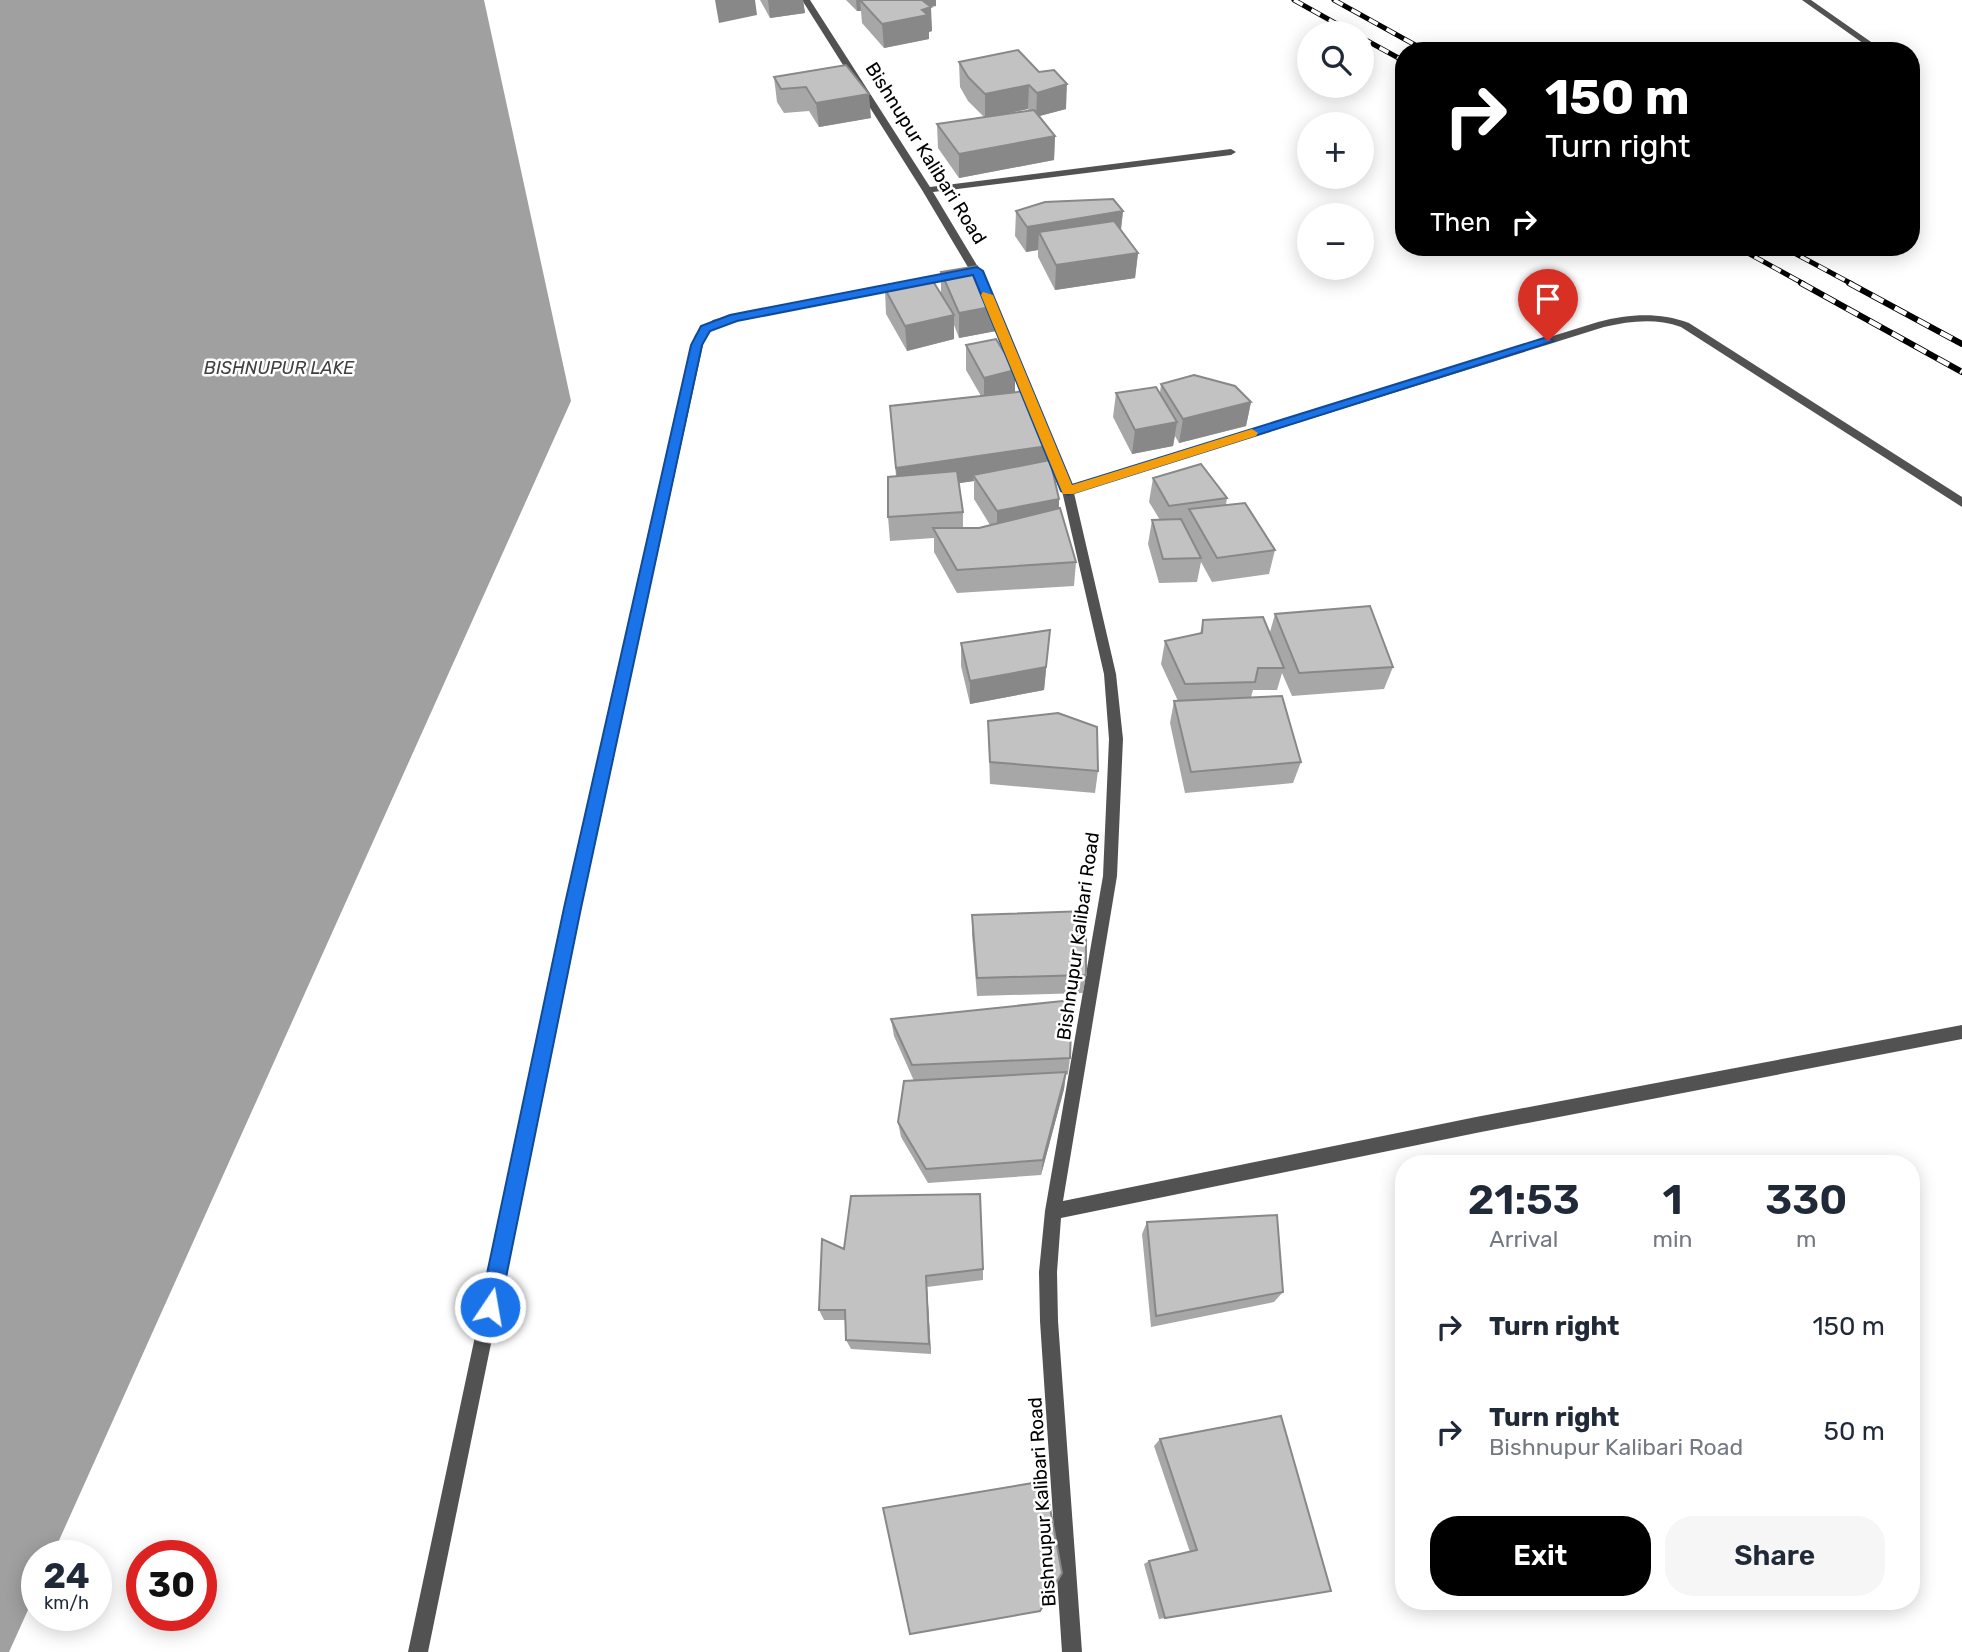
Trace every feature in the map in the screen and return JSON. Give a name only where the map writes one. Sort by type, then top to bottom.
[{"type":"street","name":"Bishnupur Kalibari Road","points":[[806,0],[977,271],[1068,491],[1110,674],[1115,739],[1114,824],[1110,876],[1053,1211],[1048,1272],[1072,1652]]},
{"type":"street","points":[[1806,0],[1867,42]]},
{"type":"street","points":[[927,190],[1231,152]]},
{"type":"street","points":[[418,1652],[573,908],[700,335],[717,322],[734,317],[977,271]]},
{"type":"street","points":[[1068,491],[1602,324],[1652,316],[1668,318],[1685,325],[1962,503]]},
{"type":"street","points":[[1053,1211],[1462,1128],[1962,1032]]},
{"type":"water","name":"BISHNUPUR LAKE","points":[[0,0],[484,0],[571,401],[59,1540],[21,1540],[21,1625],[9,1652],[0,1652]]},
{"type":"building","points":[[860,0],[922,0],[931,7],[922,10],[928,15],[882,24]]},
{"type":"building","points":[[1018,50],[1039,72],[1054,70],[1067,84],[1037,93],[1029,85],[985,94],[968,77],[959,62]]},
{"type":"building","points":[[846,65],[869,94],[816,103],[806,87],[781,89],[774,77]]},
{"type":"building","points":[[1034,110],[1055,136],[959,154],[937,124]]},
{"type":"building","points":[[1113,199],[1123,211],[1027,227],[1016,211],[1045,202]]},
{"type":"building","points":[[1114,221],[1138,253],[1056,265],[1039,232]]},
{"type":"building","points":[[977,266],[996,306],[959,313],[941,272]]},
{"type":"building","points":[[931,278],[954,315],[905,326],[885,289]]},
{"type":"building","points":[[996,339],[1015,370],[984,378],[966,345]]},
{"type":"building","points":[[1194,375],[1235,386],[1251,402],[1183,419],[1161,384]]},
{"type":"building","points":[[1156,387],[1177,422],[1135,430],[1116,393]]},
{"type":"building","points":[[1026,391],[1048,446],[896,468],[890,406]]},
{"type":"building","points":[[1050,460],[1059,499],[997,511],[973,475]]},
{"type":"building","points":[[1201,464],[1227,498],[1169,506],[1153,478]]},
{"type":"building","points":[[957,471],[963,512],[888,517],[888,477]]},
{"type":"building","points":[[1245,503],[1275,550],[1217,558],[1189,509]]},
{"type":"building","points":[[1060,508],[1076,562],[957,570],[933,528],[979,528]]},
{"type":"building","points":[[1181,519],[1201,558],[1163,559],[1152,520]]},
{"type":"building","points":[[1370,606],[1393,667],[1299,673],[1275,614]]},
{"type":"building","points":[[1263,617],[1284,668],[1258,668],[1255,682],[1185,684],[1165,641],[1202,633],[1203,620]]},
{"type":"building","points":[[1050,630],[1046,667],[970,681],[961,643]]},
{"type":"building","points":[[1282,696],[1301,762],[1191,772],[1174,701]]},
{"type":"building","points":[[1058,713],[1097,727],[1098,771],[990,762],[988,721]]},
{"type":"building","points":[[1086,911],[1086,975],[977,978],[972,915]]},
{"type":"building","points":[[1072,1000],[1070,1058],[912,1065],[891,1019]]},
{"type":"building","points":[[1066,1072],[1043,1160],[926,1169],[898,1122],[904,1081]]},
{"type":"building","points":[[980,1194],[983,1269],[926,1276],[929,1344],[846,1340],[845,1310],[819,1310],[822,1239],[844,1249],[851,1196]]},
{"type":"building","points":[[1277,1215],[1283,1292],[1156,1316],[1147,1222]]},
{"type":"building","points":[[1281,1416],[1331,1591],[1165,1618],[1149,1561],[1197,1550],[1160,1439]]},
{"type":"building","points":[[1045,1481],[1062,1573],[1040,1611],[910,1634],[883,1508]]},
{"type":"railway","points":[[1294,0],[1332,21]]},
{"type":"railway","points":[[1334,0],[1410,42]]},
{"type":"railway","points":[[1374,45],[1395,56]]},
{"type":"railway","points":[[1753,256],[1804,284]]},
{"type":"railway","points":[[1800,256],[1852,284]]},
{"type":"railway","points":[[1801,283],[1962,372]]},
{"type":"railway","points":[[1849,283],[1962,344]]},
{"type":"slow traffic","points":[[987,295],[1068,491],[1252,433]]},
{"type":"route","points":[[490,1307],[573,908],[696,345],[705,329],[734,317],[977,271],[1068,491],[1548,341]]}]
